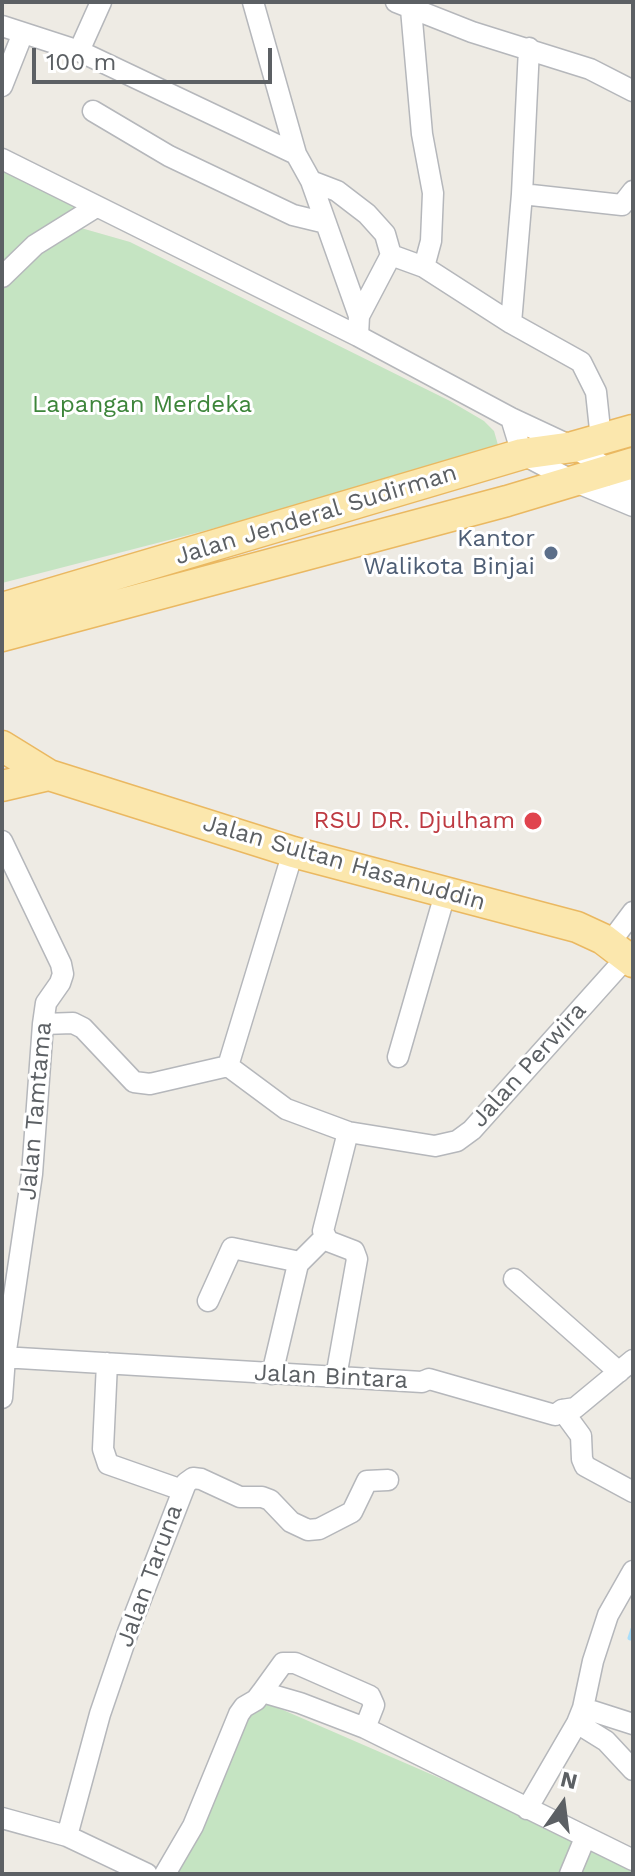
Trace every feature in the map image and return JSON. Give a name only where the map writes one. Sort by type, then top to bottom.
[{"type":"main road","name":"Jalan Jenderal Sudirman","points":[[2,608],[522,454],[587,443],[633,430]]},
{"type":"main road","name":"Jalan Jenderal Sudirman","points":[[2,636],[368,539],[622,466]]},
{"type":"main road","points":[[359,502],[368,539]]},
{"type":"main road","name":"Jalan Sultan Hasanuddin","points":[[2,746],[49,775],[293,852],[577,927],[623,954]]},
{"type":"main road","points":[[2,786],[49,775]]},
{"type":"street","points":[[79,51],[101,2]]},
{"type":"street","points":[[253,2],[296,154],[311,181],[358,326]]},
{"type":"street","points":[[424,267],[431,241],[433,193],[403,5],[472,32],[590,69],[633,91]]},
{"type":"street","points":[[2,26],[79,51],[296,154]]},
{"type":"street","points":[[2,86],[23,33]]},
{"type":"street","points":[[511,323],[522,194],[529,48]]},
{"type":"street","points":[[93,111],[169,156],[293,215],[326,223]]},
{"type":"street","points":[[2,159],[96,207],[358,326],[511,418],[587,443],[622,466],[624,487],[632,506]]},
{"type":"street","points":[[311,181],[337,191],[367,214],[385,234],[391,255],[358,326]]},
{"type":"street","points":[[522,194],[622,205],[633,191]]},
{"type":"street","points":[[2,277],[35,245],[96,207]]},
{"type":"street","points":[[391,255],[424,267],[511,323],[581,362],[596,392],[587,443]]},
{"type":"street","points":[[511,418],[522,454],[573,481],[632,506]]},
{"type":"street","name":"Jalan Tamtama","points":[[2,841],[63,970],[60,983],[46,1003],[43,1024],[32,1174],[4,1357],[2,1398]]},
{"type":"street","points":[[43,1024],[73,1023],[83,1028],[134,1082],[150,1084],[228,1066],[293,852]]},
{"type":"street","points":[[398,1057],[445,894]]},
{"type":"street","name":"Jalan Perwira","points":[[228,1066],[286,1109],[348,1132],[435,1146],[457,1141],[472,1130],[623,954],[633,912]]},
{"type":"street","points":[[272,1374],[298,1264],[325,1237],[324,1220],[348,1132]]},
{"type":"street","points":[[325,1237],[354,1251],[357,1259],[336,1377]]},
{"type":"street","points":[[208,1301],[232,1248],[298,1264]]},
{"type":"street","points":[[514,1279],[626,1366],[575,1408],[562,1410],[580,1433],[585,1466],[633,1492]]},
{"type":"street","name":"Jalan Bintara","points":[[4,1357],[422,1382],[429,1379],[555,1415],[562,1410]]},
{"type":"street","name":"Jalan Taruna","points":[[67,1836],[100,1714],[182,1490],[108,1464],[103,1449],[107,1363]]},
{"type":"street","points":[[182,1490],[193,1478],[240,1497],[262,1497],[270,1500],[298,1527],[308,1530],[325,1526],[355,1509],[367,1481],[388,1480]]},
{"type":"street","points":[[527,1809],[580,1715],[608,1615],[633,1571]]},
{"type":"street","points":[[165,1874],[193,1826],[239,1714],[256,1700],[283,1663],[295,1663],[370,1696],[374,1705],[365,1728]]},
{"type":"street","points":[[262,1692],[365,1728],[633,1860]]},
{"type":"street","points":[[580,1715],[633,1724]]},
{"type":"street","points":[[580,1715],[633,1770]]},
{"type":"street","points":[[2,1818],[67,1836],[147,1874]]},
{"type":"street","points":[[570,1874],[585,1838]]},
{"type":"green space","points":[[2,165],[76,203],[82,213],[48,225],[2,267]]},
{"type":"green space","name":"Lapangan Merdeka","points":[[81,228],[130,242],[450,401],[484,421],[494,431],[498,445],[487,458],[2,583],[2,290],[41,249],[68,231]]},
{"type":"green space","points":[[267,1703],[633,1862],[633,1874],[176,1874],[244,1710]]},
{"type":"waterway","points":[[633,1629],[630,1638],[633,1638]]},
{"type":"place","name":"Kantor Walikota Binjai","points":[[551,553]]},
{"type":"place","name":"RSU DR. Djulham","points":[[533,821]]}]
